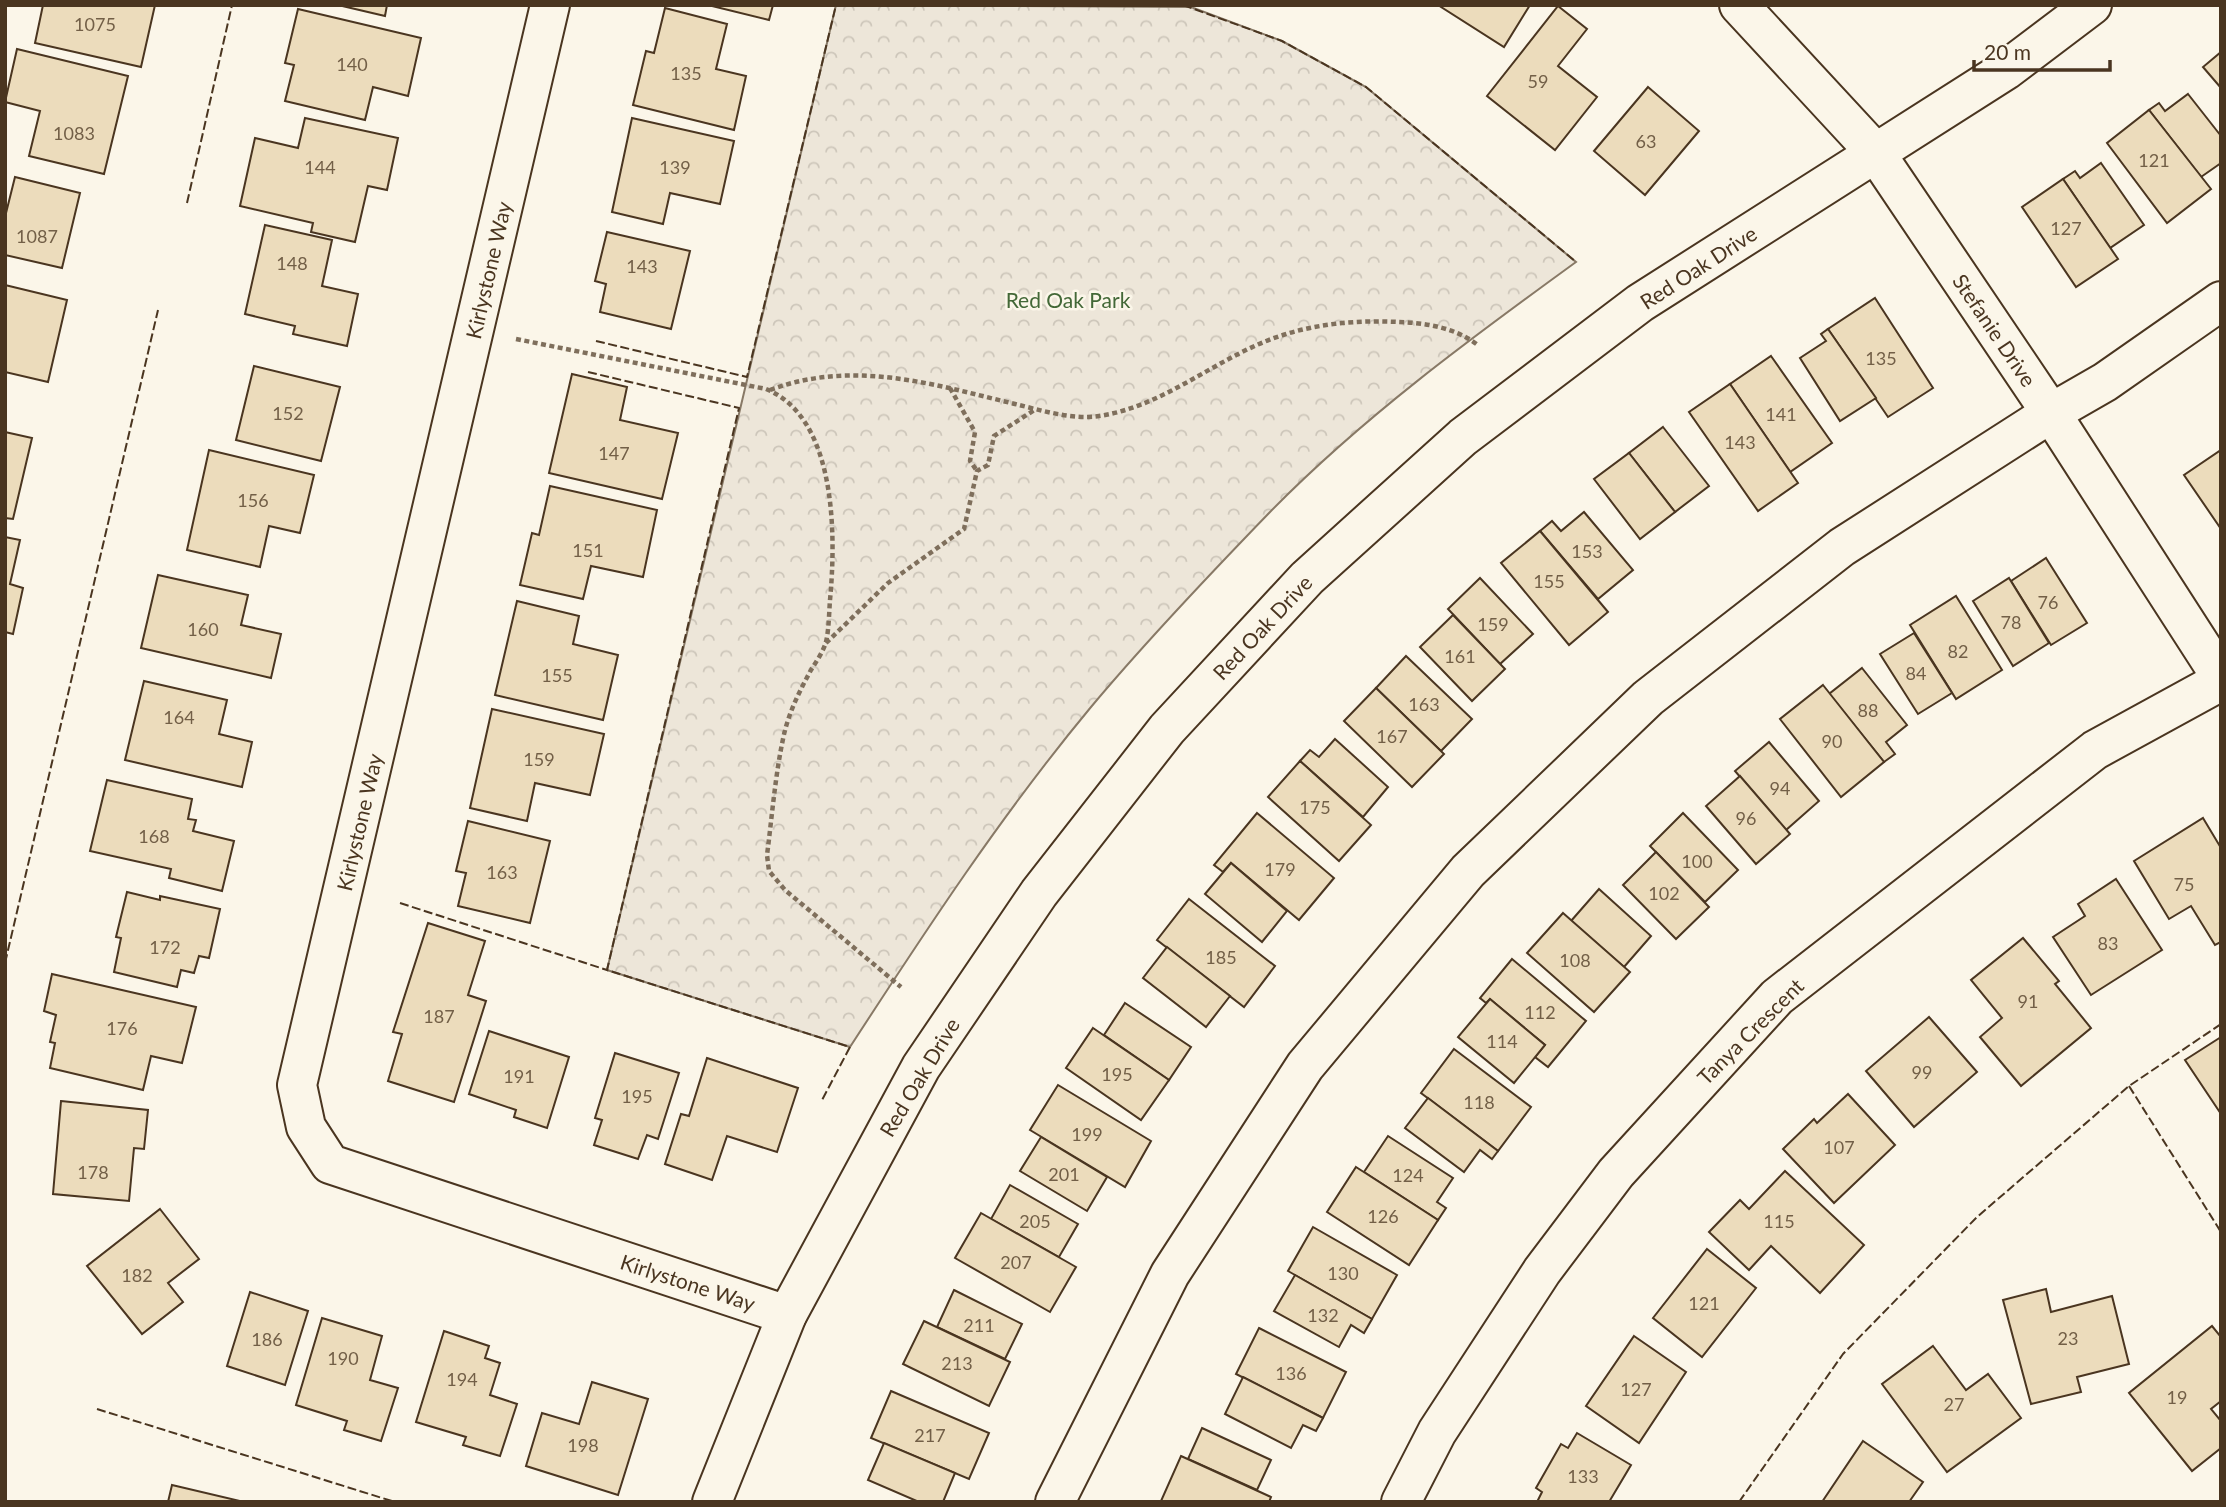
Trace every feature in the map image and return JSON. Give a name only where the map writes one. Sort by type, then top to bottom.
[{"type":"street","name":"Kirlystone Way","points":[[550,5],[297,1085],[306,1127],[330,1164],[787,1315]]},
{"type":"street","name":"Stefanie Drive","points":[[1740,5],[1875,152],[2051,413],[2221,679]]},
{"type":"street","name":"Red Oak Drive","points":[[712,1502],[787,1315],[921,1067],[1039,893],[1167,729],[1307,578],[1464,437],[1640,303],[2006,70],[2092,5]]},
{"type":"street","points":[[1055,1502],[1170,1274],[1305,1066],[1468,871],[1648,698],[1842,547],[2051,413],[2105,382],[2221,301]]},
{"type":"street","name":"Tanya Crescent","points":[[1401,1502],[1437,1432],[1542,1271],[1616,1173],[1777,997],[2095,750],[2221,679]]},
{"type":"path","points":[[770,390],[807,381],[869,374],[950,388],[1036,409],[1097,416],[1163,396],[1283,335],[1329,325],[1372,320],[1415,322],[1467,337],[1479,346]]},
{"type":"path","points":[[474,330],[770,390],[787,400],[811,434],[823,465],[831,506],[834,556],[826,643]]},
{"type":"path","points":[[901,987],[785,890],[769,871],[766,855],[783,738],[794,701],[826,643],[888,583],[964,529],[977,471],[970,461],[975,432],[950,388]]},
{"type":"path","points":[[977,471],[988,465],[994,436],[1036,409]]},
{"type":"green space","name":"Red Oak Park","points":[[836,5],[1191,7],[1282,41],[1366,87],[1576,262],[1457,350],[1342,444],[1270,512],[1179,608],[1091,707],[1026,789],[936,916],[850,1047],[607,970]]},
{"type":"building","points":[[43,5],[155,5],[141,67],[35,43]]},
{"type":"building","points":[[338,5],[387,5],[385,16]]},
{"type":"building","points":[[708,5],[773,5],[769,20]]},
{"type":"building","points":[[1438,5],[1530,5],[1504,47]]},
{"type":"building","points":[[1558,6],[1587,29],[1558,66],[1597,97],[1555,150],[1487,96]]},
{"type":"building","points":[[665,8],[727,24],[716,69],[746,76],[734,130],[633,105],[646,51],[654,53]]},
{"type":"building","points":[[298,9],[421,38],[408,96],[373,87],[365,120],[285,101],[294,65],[285,63]]},
{"type":"building","points":[[17,49],[128,76],[104,174],[29,156],[40,111],[5,102]]},
{"type":"building","points":[[2221,52],[2221,88],[2203,67]]},
{"type":"building","points":[[1648,87],[1699,131],[1645,195],[1594,151]]},
{"type":"building","points":[[2188,94],[2221,136],[2221,163],[2201,177],[2149,110],[2159,103],[2165,111]]},
{"type":"building","points":[[2149,110],[2211,189],[2167,223],[2107,143]]},
{"type":"building","points":[[305,118],[398,138],[387,190],[368,186],[355,242],[311,232],[313,223],[240,206],[255,138],[298,148]]},
{"type":"building","points":[[632,118],[734,141],[720,204],[670,193],[663,224],[612,212]]},
{"type":"building","points":[[2101,163],[2144,225],[2110,248],[2063,179],[2075,171],[2080,178]]},
{"type":"building","points":[[15,177],[80,193],[62,268],[5,255],[5,217]]},
{"type":"building","points":[[2063,179],[2118,259],[2076,287],[2022,207]]},
{"type":"building","points":[[265,225],[332,240],[322,286],[358,294],[347,346],[293,334],[295,326],[245,314]]},
{"type":"building","points":[[607,232],[690,251],[671,329],[600,312],[606,284],[595,281]]},
{"type":"building","points":[[5,285],[67,300],[48,382],[5,372]]},
{"type":"building","points":[[1875,298],[1933,388],[1888,417],[1828,329]]},
{"type":"building","points":[[1828,329],[1876,398],[1840,421],[1800,358],[1826,341],[1821,334]]},
{"type":"building","points":[[1771,356],[1832,443],[1790,472],[1730,384]]},
{"type":"building","points":[[254,366],[340,387],[321,461],[236,440]]},
{"type":"building","points":[[572,374],[627,387],[620,420],[678,433],[662,499],[549,473]]},
{"type":"building","points":[[1730,384],[1798,483],[1758,511],[1689,412]]},
{"type":"building","points":[[1663,427],[1709,486],[1675,512],[1629,453]]},
{"type":"building","points":[[5,432],[32,438],[13,519],[5,518]]},
{"type":"building","points":[[209,450],[314,475],[300,533],[269,526],[260,567],[187,550]]},
{"type":"building","points":[[2221,450],[2221,529],[2184,475]]},
{"type":"building","points":[[1629,453],[1675,512],[1640,539],[1594,479]]},
{"type":"building","points":[[550,486],[657,510],[643,577],[591,566],[583,599],[520,585],[532,533],[539,535]]},
{"type":"building","points":[[1584,512],[1633,570],[1598,599],[1540,531],[1552,521],[1561,531]]},
{"type":"building","points":[[1540,531],[1608,612],[1569,645],[1501,563]]},
{"type":"building","points":[[5,537],[20,540],[10,584],[23,588],[13,634],[5,632]]},
{"type":"building","points":[[2046,558],[2087,623],[2051,645],[2011,581]]},
{"type":"building","points":[[158,575],[248,595],[241,625],[281,634],[271,678],[141,648]]},
{"type":"building","points":[[1480,578],[1533,634],[1500,664],[1448,609]]},
{"type":"building","points":[[2009,578],[2049,643],[2013,666],[1973,601]]},
{"type":"building","points":[[1956,596],[2002,670],[1956,699],[1910,625]]},
{"type":"building","points":[[517,601],[579,616],[573,644],[618,655],[603,720],[495,695]]},
{"type":"building","points":[[1453,615],[1505,669],[1472,701],[1420,647]]},
{"type":"building","points":[[1914,633],[1952,693],[1918,714],[1880,654]]},
{"type":"building","points":[[1406,656],[1472,719],[1441,751],[1376,688]]},
{"type":"building","points":[[1862,668],[1907,725],[1886,742],[1895,754],[1884,762],[1829,694]]},
{"type":"building","points":[[144,681],[227,700],[219,734],[252,742],[242,787],[125,760]]},
{"type":"building","points":[[1823,685],[1884,762],[1841,797],[1780,719]]},
{"type":"building","points":[[1376,688],[1444,754],[1412,787],[1344,721]]},
{"type":"building","points":[[492,709],[604,734],[590,795],[535,783],[527,821],[470,808]]},
{"type":"building","points":[[1335,739],[1388,787],[1363,817],[1300,761],[1310,750],[1319,757]]},
{"type":"building","points":[[1769,742],[1819,801],[1786,830],[1735,771]]},
{"type":"building","points":[[1300,761],[1371,825],[1339,861],[1268,797]]},
{"type":"building","points":[[1740,776],[1790,834],[1756,864],[1706,806]]},
{"type":"building","points":[[107,780],[192,799],[188,819],[196,820],[193,831],[234,841],[222,891],[169,878],[171,869],[90,851]]},
{"type":"building","points":[[1257,813],[1334,878],[1299,920],[1231,863],[1223,872],[1214,865]]},
{"type":"building","points":[[1683,813],[1738,870],[1705,902],[1650,846]]},
{"type":"building","points":[[2203,818],[2221,848],[2221,942],[2215,945],[2191,906],[2169,919],[2134,861]]},
{"type":"building","points":[[468,821],[550,841],[530,923],[458,906],[466,873],[456,871]]},
{"type":"building","points":[[1656,852],[1709,907],[1676,939],[1623,885]]},
{"type":"building","points":[[1231,863],[1287,911],[1262,942],[1205,894]]},
{"type":"building","points":[[2116,879],[2162,950],[2091,995],[2053,937],[2085,916],[2078,904]]},
{"type":"building","points":[[1599,889],[1651,936],[1624,967],[1571,921]]},
{"type":"building","points":[[127,892],[220,909],[209,958],[199,956],[194,973],[181,970],[177,987],[114,972],[121,938],[116,937]]},
{"type":"building","points":[[1189,899],[1275,966],[1244,1007],[1157,940]]},
{"type":"building","points":[[1563,913],[1630,972],[1594,1012],[1527,953]]},
{"type":"building","points":[[428,923],[485,941],[468,995],[486,1001],[454,1102],[388,1081],[402,1034],[393,1032]]},
{"type":"building","points":[[2023,938],[2059,981],[2055,984],[2091,1028],[2021,1086],[1980,1037],[2002,1018],[1971,980]]},
{"type":"building","points":[[1167,947],[1230,996],[1206,1027],[1143,978]]},
{"type":"building","points":[[1512,959],[1586,1021],[1548,1067],[1535,1057],[1545,1045],[1490,999],[1486,1003],[1480,998]]},
{"type":"building","points":[[52,974],[196,1007],[182,1063],[151,1056],[143,1090],[50,1068],[55,1043],[50,1042],[56,1015],[44,1011]]},
{"type":"building","points":[[1490,999],[1545,1045],[1514,1083],[1458,1037]]},
{"type":"building","points":[[1125,1003],[1191,1047],[1169,1080],[1104,1035]]},
{"type":"building","points":[[1929,1017],[1977,1072],[1914,1127],[1866,1071]]},
{"type":"building","points":[[1093,1028],[1169,1080],[1141,1120],[1066,1068]]},
{"type":"building","points":[[489,1031],[569,1057],[547,1128],[514,1117],[516,1110],[469,1094]]},
{"type":"building","points":[[2221,1037],[2221,1114],[2185,1060]]},
{"type":"building","points":[[1454,1049],[1531,1107],[1498,1151],[1421,1093]]},
{"type":"building","points":[[615,1053],[679,1073],[658,1139],[647,1135],[638,1159],[594,1145],[602,1120],[595,1118]]},
{"type":"building","points":[[707,1058],[798,1088],[777,1152],[727,1136],[712,1180],[665,1164],[681,1114],[689,1116]]},
{"type":"building","points":[[1058,1085],[1151,1141],[1125,1187],[1030,1130]]},
{"type":"building","points":[[1848,1094],[1895,1145],[1834,1203],[1783,1149],[1814,1119],[1817,1123]]},
{"type":"building","points":[[1428,1098],[1498,1151],[1492,1159],[1480,1150],[1464,1172],[1405,1128]]},
{"type":"building","points":[[61,1101],[148,1110],[144,1149],[134,1148],[129,1201],[53,1194]]},
{"type":"building","points":[[1388,1136],[1453,1178],[1437,1202],[1446,1208],[1438,1220],[1364,1172]]},
{"type":"building","points":[[1041,1137],[1107,1177],[1087,1211],[1020,1171]]},
{"type":"building","points":[[1356,1167],[1438,1220],[1409,1265],[1327,1212]]},
{"type":"building","points":[[1785,1171],[1864,1245],[1820,1293],[1771,1246],[1749,1270],[1709,1232],[1740,1200],[1749,1209]]},
{"type":"building","points":[[1010,1185],[1078,1224],[1059,1257],[991,1219]]},
{"type":"building","points":[[160,1209],[199,1259],[168,1283],[183,1302],[142,1334],[87,1266]]},
{"type":"building","points":[[981,1213],[1076,1267],[1050,1312],[955,1258]]},
{"type":"building","points":[[1313,1227],[1397,1275],[1372,1319],[1288,1271]]},
{"type":"building","points":[[1707,1249],[1756,1288],[1702,1357],[1653,1318]]},
{"type":"building","points":[[1295,1275],[1372,1319],[1364,1333],[1351,1325],[1339,1347],[1274,1311]]},
{"type":"building","points":[[2046,1289],[2051,1312],[2112,1296],[2129,1364],[2077,1377],[2081,1392],[2031,1404],[2003,1300]]},
{"type":"building","points":[[954,1290],[1022,1324],[1005,1359],[937,1327]]},
{"type":"building","points":[[250,1292],[308,1311],[285,1385],[227,1366]]},
{"type":"building","points":[[322,1318],[382,1336],[370,1380],[398,1388],[381,1441],[344,1430],[347,1421],[296,1405]]},
{"type":"building","points":[[924,1321],[1010,1362],[989,1406],[903,1364]]},
{"type":"building","points":[[2212,1326],[2221,1337],[2221,1401],[2211,1409],[2221,1421],[2221,1448],[2192,1471],[2129,1393]]},
{"type":"building","points":[[1259,1328],[1346,1372],[1323,1418],[1236,1374]]},
{"type":"building","points":[[444,1331],[489,1346],[485,1358],[500,1363],[490,1395],[517,1404],[500,1456],[463,1445],[466,1437],[416,1422]]},
{"type":"building","points":[[1634,1336],[1686,1372],[1639,1443],[1586,1406]]},
{"type":"building","points":[[1933,1346],[1966,1390],[1988,1374],[2021,1418],[1947,1472],[1882,1384]]},
{"type":"building","points":[[1243,1377],[1323,1418],[1316,1431],[1303,1425],[1291,1448],[1225,1414]]},
{"type":"building","points":[[592,1382],[648,1399],[618,1495],[526,1466],[542,1413],[579,1424]]},
{"type":"building","points":[[891,1391],[989,1433],[969,1479],[871,1438]]},
{"type":"building","points":[[1202,1428],[1271,1460],[1257,1490],[1188,1459]]},
{"type":"building","points":[[1577,1433],[1631,1465],[1609,1502],[1537,1502],[1542,1492],[1536,1488],[1561,1444],[1568,1448]]},
{"type":"building","points":[[1863,1441],[1923,1482],[1909,1502],[1822,1502]]},
{"type":"building","points":[[884,1443],[955,1473],[943,1502],[919,1502],[868,1480]]},
{"type":"building","points":[[1181,1456],[1271,1497],[1269,1502],[1161,1501]]},
{"type":"building","points":[[172,1485],[240,1501],[240,1502],[168,1502]]},
{"type":"fence","points":[[187,203],[232,5]]},
{"type":"fence","points":[[596,341],[747,377],[836,5]]},
{"type":"fence","points":[[1183,5],[1282,41],[1366,87],[1576,262]]},
{"type":"fence","points":[[5,963],[158,310]]},
{"type":"fence","points":[[588,372],[739,408],[607,970],[850,1047],[821,1102]]},
{"type":"fence","points":[[400,903],[607,970]]},
{"type":"fence","points":[[1739,1502],[1843,1354],[1977,1217],[2129,1086],[2221,1024]]},
{"type":"fence","points":[[2129,1086],[2221,1232]]},
{"type":"fence","points":[[97,1409],[395,1502]]}]
